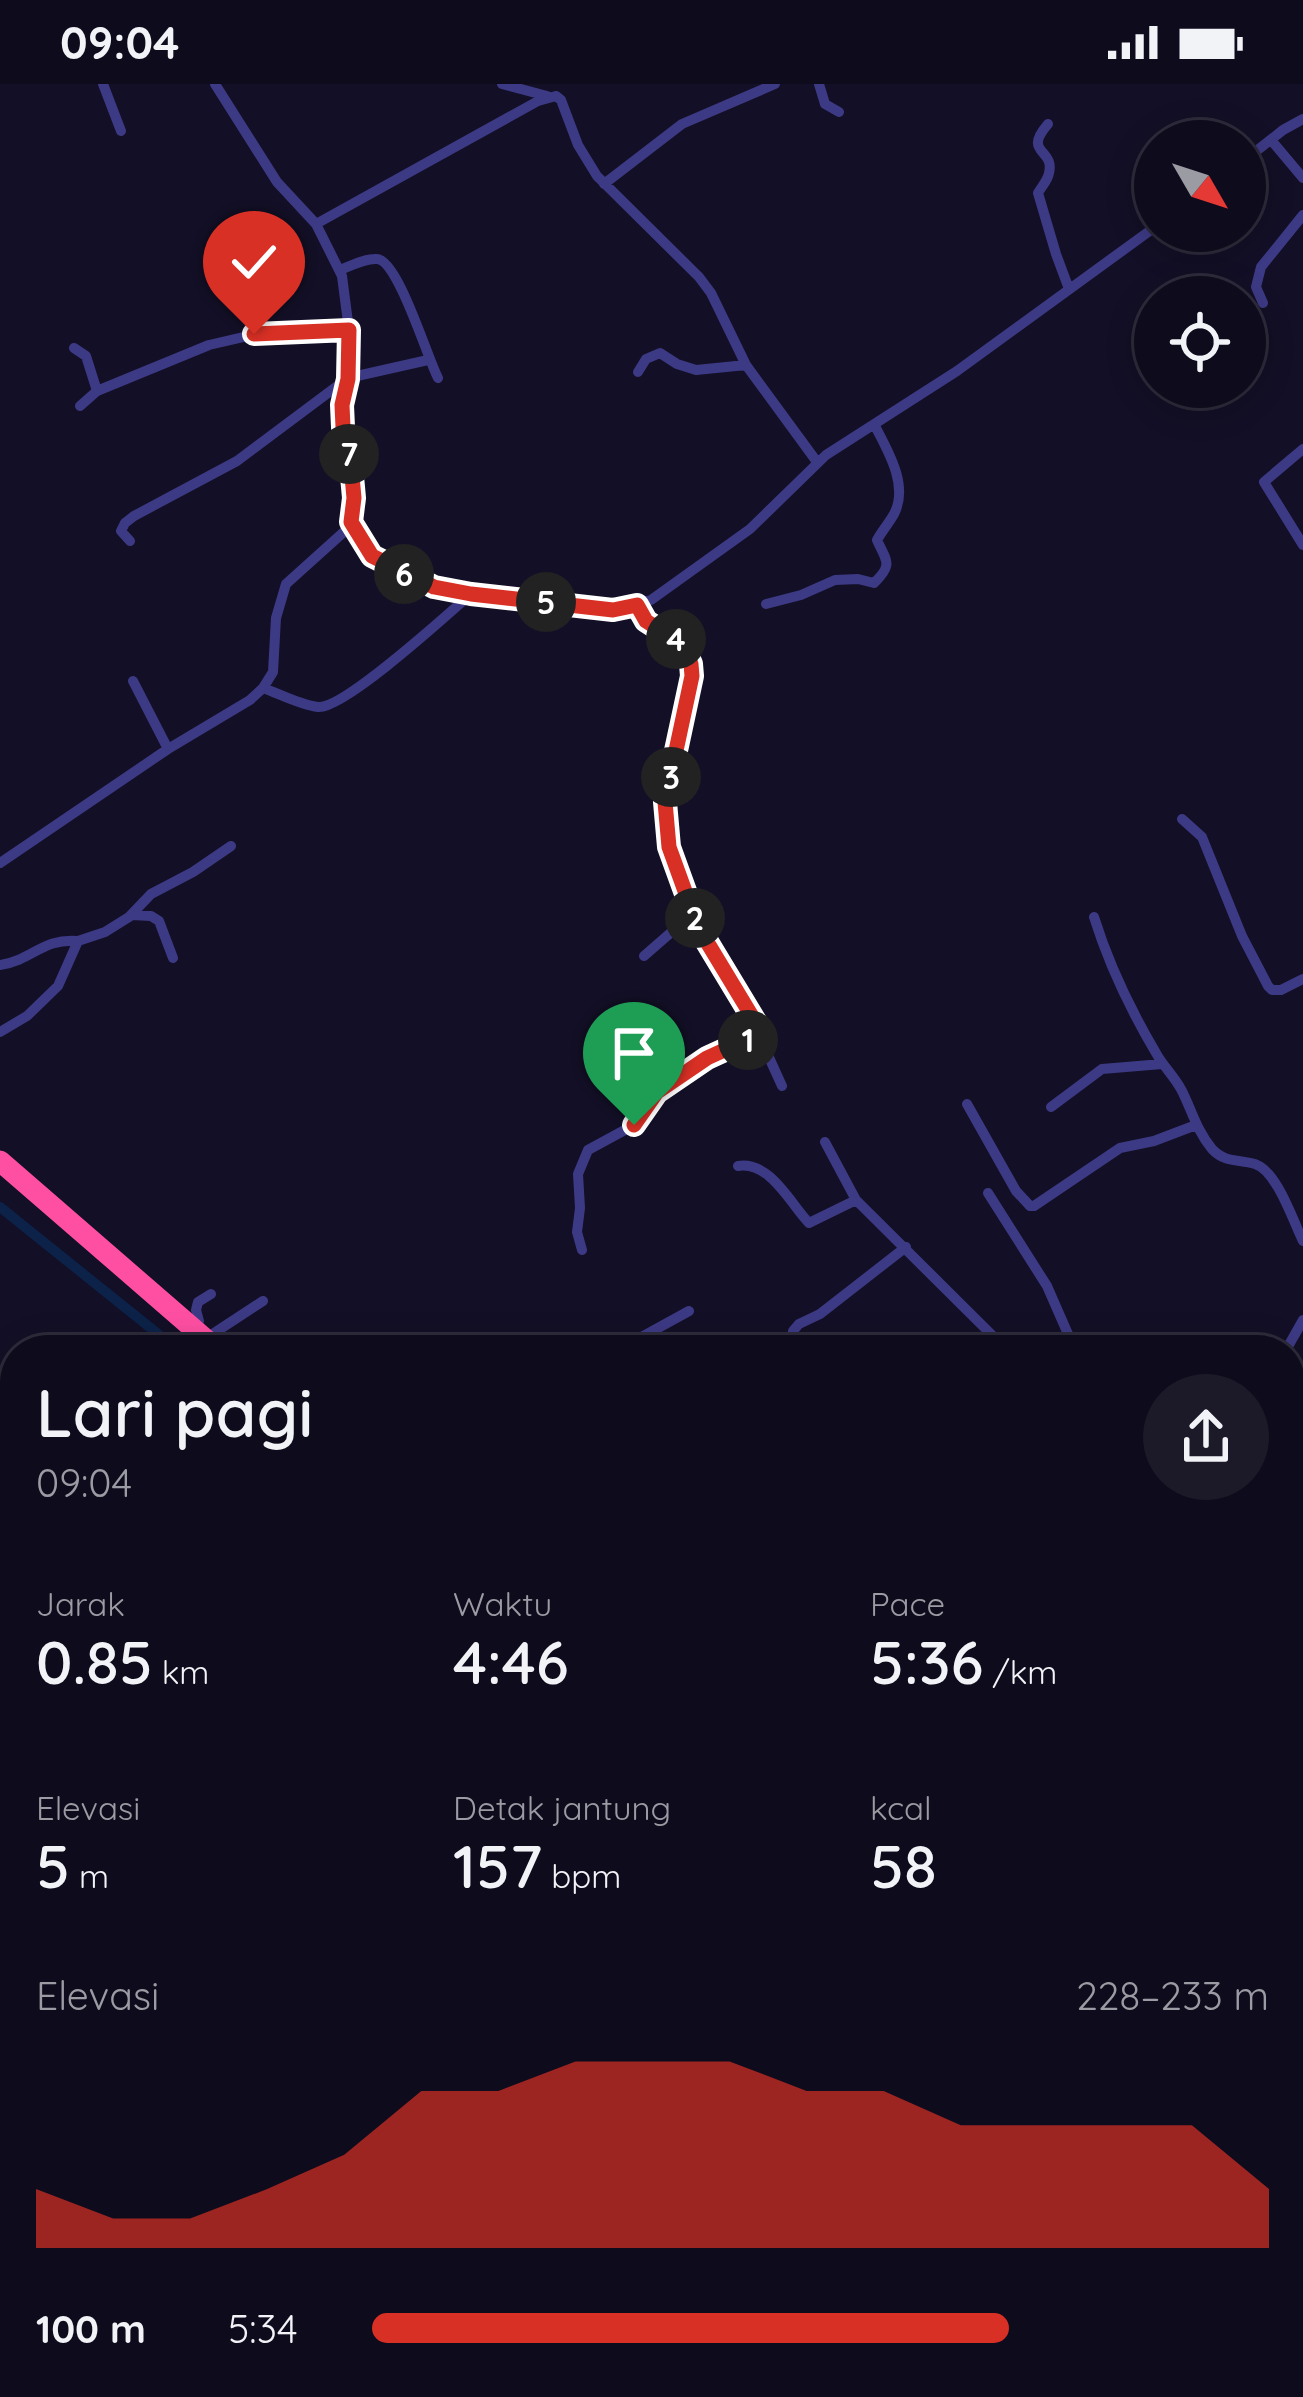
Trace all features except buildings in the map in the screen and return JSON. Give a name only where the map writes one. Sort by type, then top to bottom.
[{"type":"highway","points":[[0,1161],[200,1335]]},
{"type":"street","points":[[103,84],[121,131]]},
{"type":"street","points":[[0,862],[263,688],[273,672],[276,618],[286,584],[351,522],[354,498],[342,405],[348,379],[348,306],[340,270],[316,224],[267,167],[215,84]]},
{"type":"street","points":[[502,84],[555,92],[562,100],[584,157],[604,184],[699,277],[746,365],[817,462]]},
{"type":"street","points":[[604,184],[682,124],[775,84]]},
{"type":"street","points":[[819,84],[825,104],[839,112]]},
{"type":"street","points":[[316,224],[555,92]]},
{"type":"street","points":[[1266,143],[1303,119]]},
{"type":"street","points":[[1048,124],[1036,144],[1050,166],[1038,193],[1069,289]]},
{"type":"street","points":[[1270,140],[1303,178]]},
{"type":"street","points":[[1259,276],[1303,215]]},
{"type":"street","points":[[351,522],[372,556],[434,587],[613,610],[637,605],[658,596],[750,529],[817,462],[991,347],[1134,242]]},
{"type":"street","points":[[340,270],[375,258],[387,262],[400,282],[438,378]]},
{"type":"street","points":[[80,406],[97,391],[233,338],[266,332],[349,330]]},
{"type":"street","points":[[74,348],[86,356],[97,391]]},
{"type":"street","points":[[638,372],[646,359],[660,353],[696,370],[746,365]]},
{"type":"street","points":[[130,541],[121,531],[124,523],[237,461],[348,379],[428,360]]},
{"type":"street","points":[[766,604],[835,580],[874,583],[887,568],[888,560],[877,540],[897,510],[898,486],[896,469],[875,426]]},
{"type":"street","points":[[1303,449],[1264,482],[1303,545]]},
{"type":"street","points":[[263,688],[319,707],[333,705],[471,594]]},
{"type":"street","points":[[637,605],[646,621],[682,644],[691,664],[665,802],[669,847],[696,921],[758,1024],[782,1086]]},
{"type":"street","points":[[133,681],[168,749]]},
{"type":"street","points":[[1182,819],[1202,837],[1268,986],[1281,991],[1303,979]]},
{"type":"street","points":[[0,965],[22,960],[53,942],[79,941],[104,932],[131,915],[151,894],[231,846]]},
{"type":"street","points":[[131,915],[159,921],[173,958]]},
{"type":"street","points":[[1094,916],[1114,974],[1196,1125],[1226,1160],[1255,1164],[1270,1174],[1303,1241]]},
{"type":"street","points":[[644,956],[682,922],[696,921]]},
{"type":"street","points":[[0,1032],[27,1016],[58,986],[79,941]]},
{"type":"street","points":[[582,1250],[577,1232],[578,1174],[588,1150],[634,1125],[657,1092],[707,1058],[758,1033]]},
{"type":"street","points":[[1051,1106],[1102,1070],[1162,1064]]},
{"type":"street","points":[[968,1104],[1016,1191],[1030,1206],[1126,1145],[1154,1141],[1196,1125]]},
{"type":"street","points":[[825,1142],[856,1200],[992,1335]]},
{"type":"street","points":[[738,1166],[760,1169],[809,1223],[856,1200]]},
{"type":"street","points":[[988,1193],[1047,1286],[1069,1335]]},
{"type":"street","points":[[793,1335],[796,1327],[820,1314],[906,1247]]},
{"type":"street","points":[[204,1335],[196,1310],[198,1302],[212,1294]]},
{"type":"street","points":[[211,1335],[263,1300]]},
{"type":"street","points":[[645,1335],[689,1311]]},
{"type":"waterway","points":[[0,1207],[159,1335]]},
{"type":"route","points":[[254,334],[349,330],[342,405],[354,498],[351,522],[372,556],[434,587],[471,594],[613,610],[637,605],[646,621],[679,640],[687,652],[692,676],[665,802],[669,847],[698,927],[759,1028],[755,1036],[719,1051],[657,1092],[634,1125]]}]
